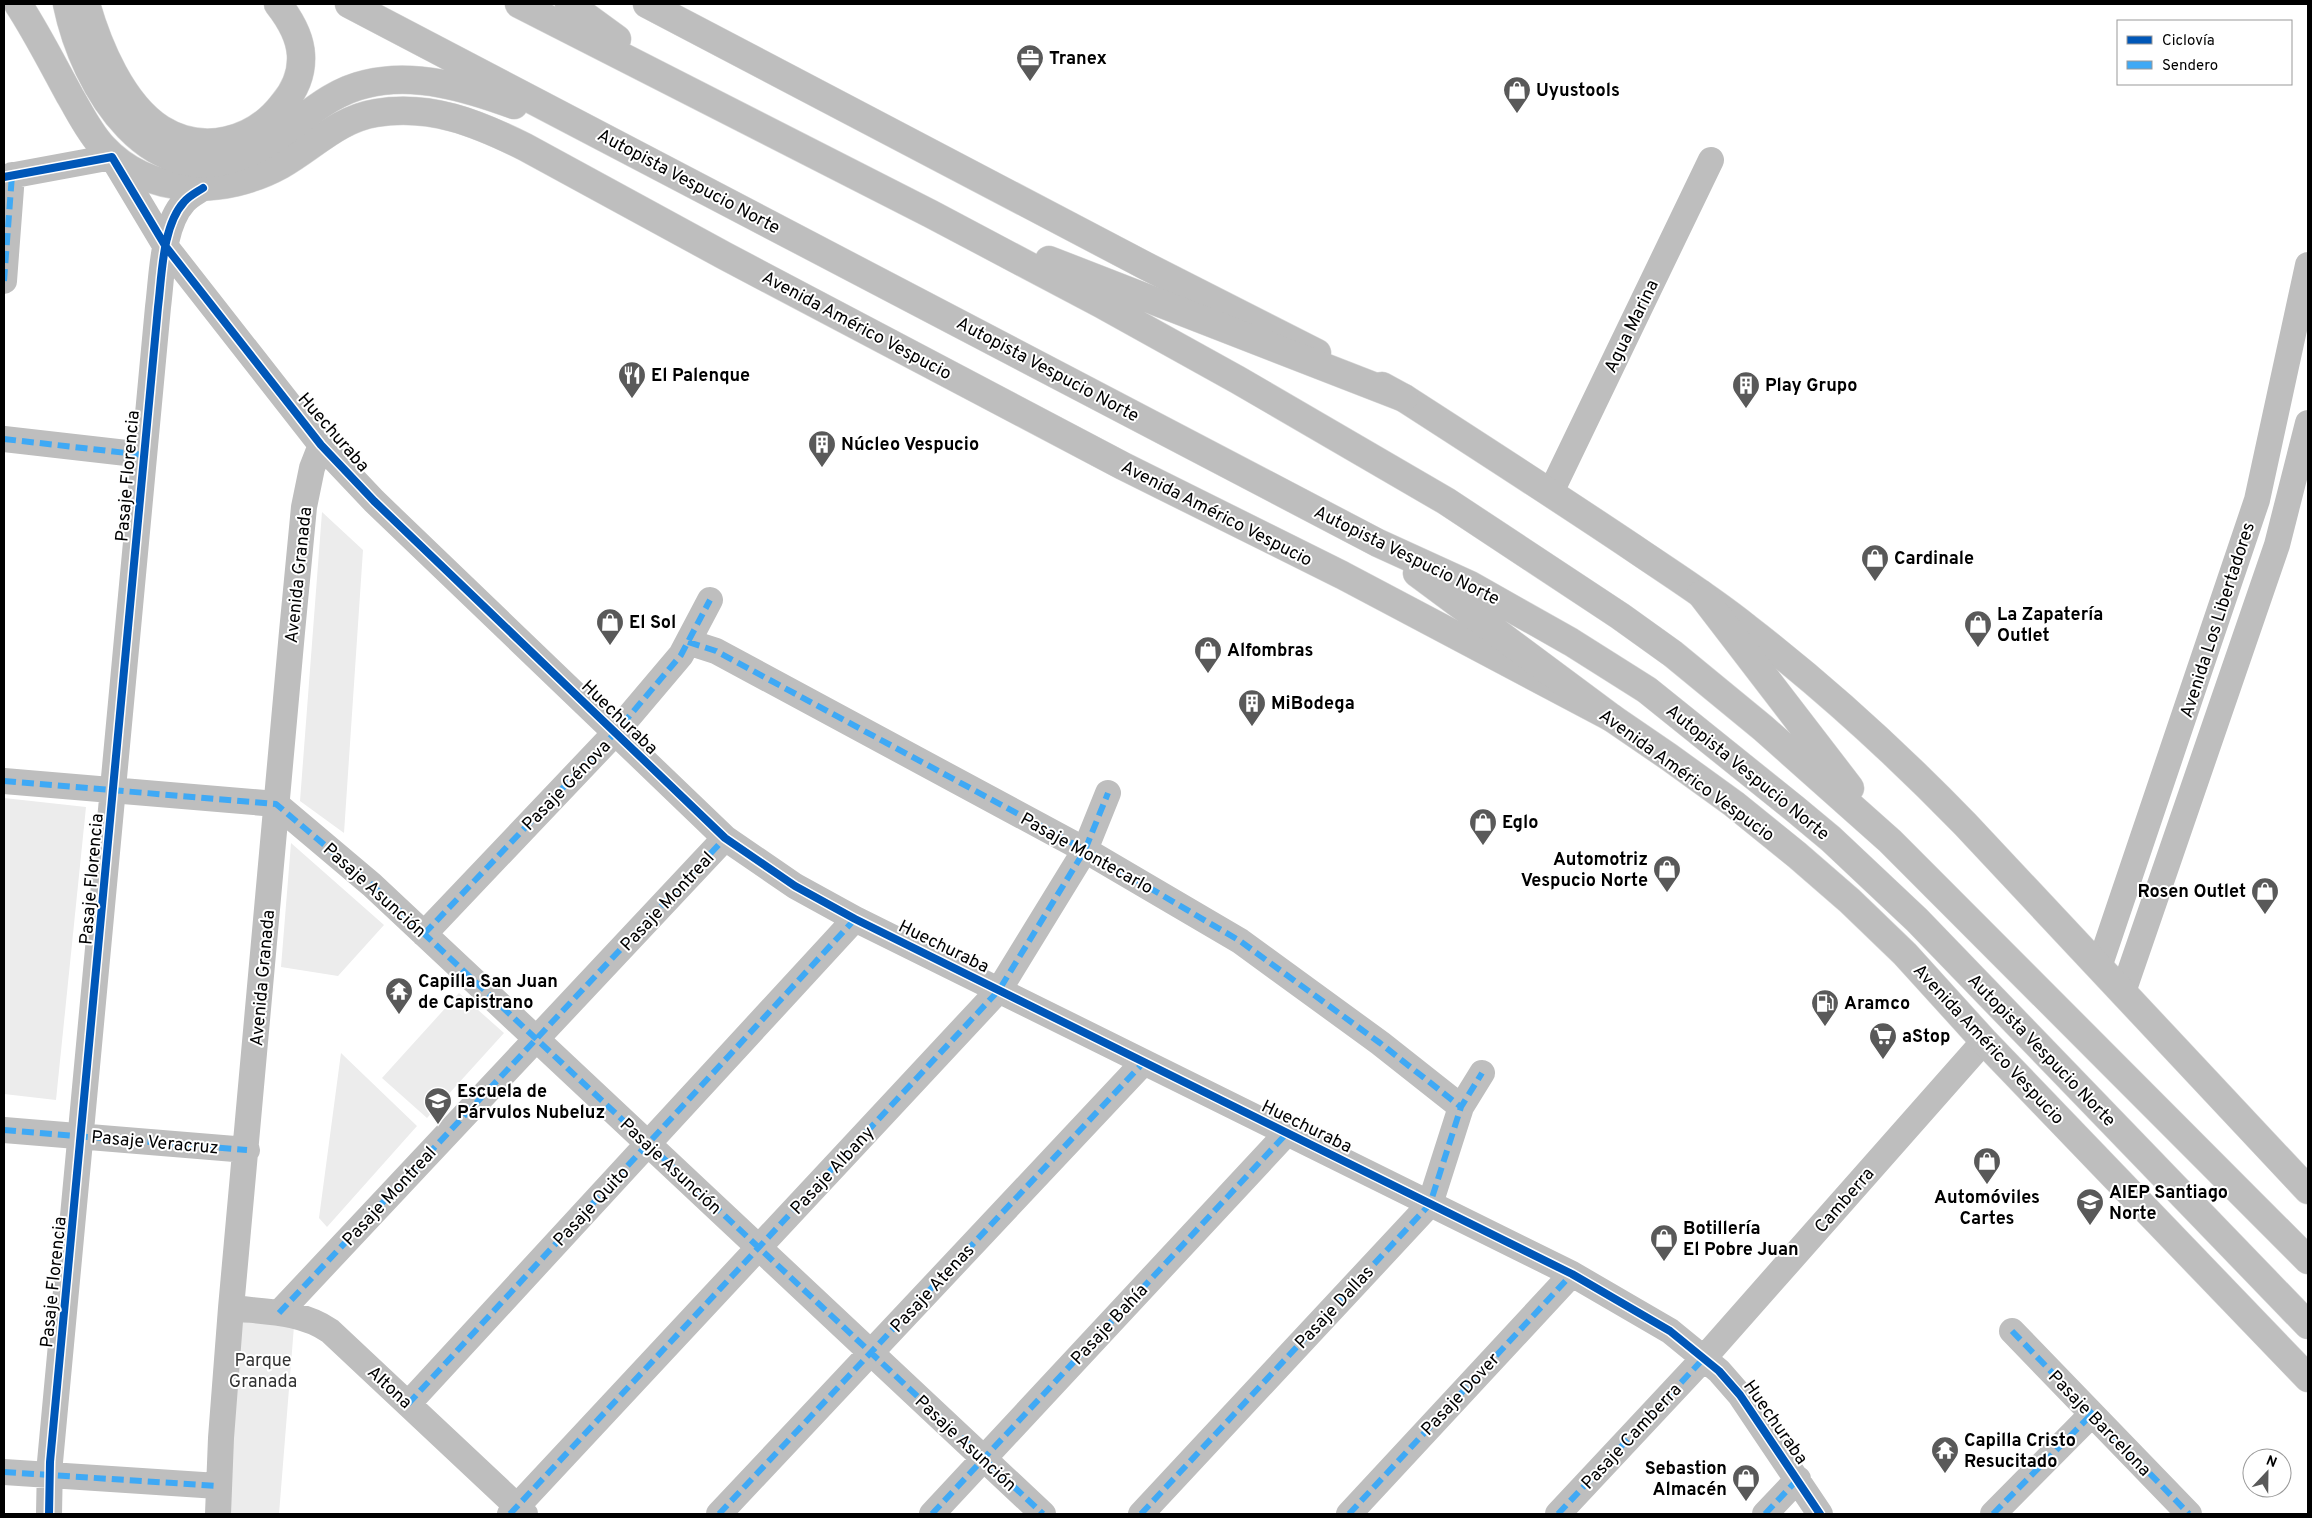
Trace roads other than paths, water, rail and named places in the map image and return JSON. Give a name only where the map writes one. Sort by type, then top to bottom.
[{"type":"main road","name":"Avenida Américo Vespucio","points":[[18,4],[89,128],[112,157],[142,174],[178,186],[203,188],[226,186],[266,173],[341,125],[374,113],[415,110],[442,114],[498,133],[725,256],[1131,470],[1342,575],[1612,718],[1734,804],[1850,901],[1905,954],[1984,1041],[2308,1378]]},
{"type":"main road","points":[[67,4],[77,42],[88,68],[116,114],[140,140],[156,150],[173,157],[209,162],[240,157],[267,143],[327,100],[366,84],[388,81],[430,82],[460,87],[527,109],[582,124]]},
{"type":"main road","points":[[86,4],[115,76],[140,110],[161,128],[174,135],[203,143],[218,143],[233,140],[256,130],[277,112],[294,88],[300,66],[300,48],[292,25],[278,4]]},
{"type":"main road","name":"Autopista Vespucio Norte","points":[[350,4],[1378,543],[1470,585],[1571,642],[1646,690],[1795,809],[1917,920],[2308,1325]]},
{"type":"main road","points":[[520,4],[931,214],[1101,304],[1312,421],[1471,516],[1620,616],[1673,654],[1763,728],[1890,841],[2308,1260]]},
{"type":"main road","points":[[569,4],[691,92]]},
{"type":"main road","points":[[647,4],[1146,266],[1404,398],[1551,492],[1701,594],[1787,659],[1879,738],[1965,824],[2308,1190]]},
{"type":"main road","points":[[931,214],[1404,398]]},
{"type":"main road","points":[[1378,543],[1612,718]]},
{"type":"main road","points":[[1701,594],[1890,841]]},
{"type":"street","points":[[4,281],[8,176],[112,157]]},
{"type":"street","name":"Huechuraba","points":[[112,157],[166,247],[321,445],[374,501],[725,838],[795,886],[855,919],[1572,1274],[1670,1331],[1704,1358],[1740,1395],[1820,1514]]},
{"type":"street","name":"Agua Marina","points":[[1551,492],[1711,160]]},
{"type":"street","points":[[166,247],[170,231],[184,202],[203,188]]},
{"type":"street","name":"Pasaje Florencia","points":[[49,1514],[49,1476],[144,456],[166,247]]},
{"type":"street","name":"Avenida Los Libertadores","points":[[2099,967],[2257,500],[2308,265]]},
{"type":"street","name":"Avenida Los Libertadores","points":[[2123,992],[2276,545],[2308,423]]},
{"type":"street","points":[[4,439],[144,456]]},
{"type":"street","name":"Avenida Granada","points":[[218,1514],[218,1486],[232,1308],[304,507],[312,468],[321,445]]},
{"type":"street","name":"Pasaje Génova","points":[[424,934],[615,733],[681,655],[710,600]]},
{"type":"street","name":"Pasaje Montecarlo","points":[[688,642],[716,651],[1086,850],[1240,941],[1380,1043],[1460,1107]]},
{"type":"street","points":[[4,781],[276,804]]},
{"type":"street","name":"Pasaje Albany","points":[[517,1512],[999,990],[1086,850],[1108,793]]},
{"type":"street","name":"Pasaje Asunción","points":[[276,804],[372,885],[1042,1514]]},
{"type":"street","name":"Pasaje Montreal","points":[[279,1313],[725,838]]},
{"type":"street","name":"Pasaje Quito","points":[[408,1404],[855,919]]},
{"type":"street","name":"Camberra","points":[[1704,1358],[1984,1041]]},
{"type":"street","name":"Pasaje Atenas","points":[[719,1514],[1144,1062]]},
{"type":"street","name":"Pasaje Dallas","points":[[1141,1514],[1430,1204],[1460,1107],[1482,1073]]},
{"type":"street","name":"Pasaje Veracruz","points":[[4,1130],[247,1150]]},
{"type":"street","name":"Pasaje Bahía","points":[[932,1514],[1287,1133]]},
{"type":"street","name":"Pasaje Dover","points":[[1349,1514],[1572,1274]]},
{"type":"street","name":"Altona","points":[[232,1308],[296,1315],[320,1324],[408,1404],[517,1512]]},
{"type":"street","name":"Pasaje Barcelona","points":[[2012,1331],[2189,1514]]},
{"type":"street","name":"Pasaje Camberra","points":[[1558,1514],[1704,1358]]},
{"type":"street","points":[[1993,1514],[2092,1414]]},
{"type":"street","points":[[4,1472],[218,1486]]},
{"type":"street","points":[[1765,1514],[1798,1479]]},
{"type":"place","name":"Tranex","points":[[1030,82]]},
{"type":"place","name":"Uyustools","points":[[1517,114]]},
{"type":"place","name":"El Palenque","points":[[632,399]]},
{"type":"place","name":"Play Grupo","points":[[1746,409]]},
{"type":"place","name":"Núcleo Vespucio","points":[[822,468]]},
{"type":"place","name":"Cardinale","points":[[1875,582]]},
{"type":"place","name":"El Sol","points":[[610,646]]},
{"type":"place","name":"La Zapatería Outlet","points":[[1978,648]]},
{"type":"place","name":"Alfombras","points":[[1208,674]]},
{"type":"place","name":"MiBodega","points":[[1252,727]]},
{"type":"place","name":"Eglo","points":[[1483,846]]},
{"type":"place","name":"Automotriz Vespucio Norte","points":[[1667,893]]},
{"type":"place","name":"Rosen Outlet","points":[[2265,915]]},
{"type":"place","name":"Capilla San Juan de Capistrano","points":[[399,1015]]},
{"type":"place","name":"Aramco","points":[[1825,1027]]},
{"type":"place","name":"aStop","points":[[1883,1060]]},
{"type":"place","name":"Escuela de Párvulos Nubeluz","points":[[438,1125]]},
{"type":"place","name":"Automóviles Cartes","points":[[1987,1185]]},
{"type":"place","name":"AIEP Santiago Norte","points":[[2090,1226]]},
{"type":"place","name":"Botillería El Pobre Juan","points":[[1664,1262]]},
{"type":"place","name":"Capilla Cristo Resucitado","points":[[1945,1474]]},
{"type":"place","name":"Sebastion Almacén","points":[[1746,1502]]},
{"type":"park label","name":"Parque Granada","points":[[263,1370]]}]
